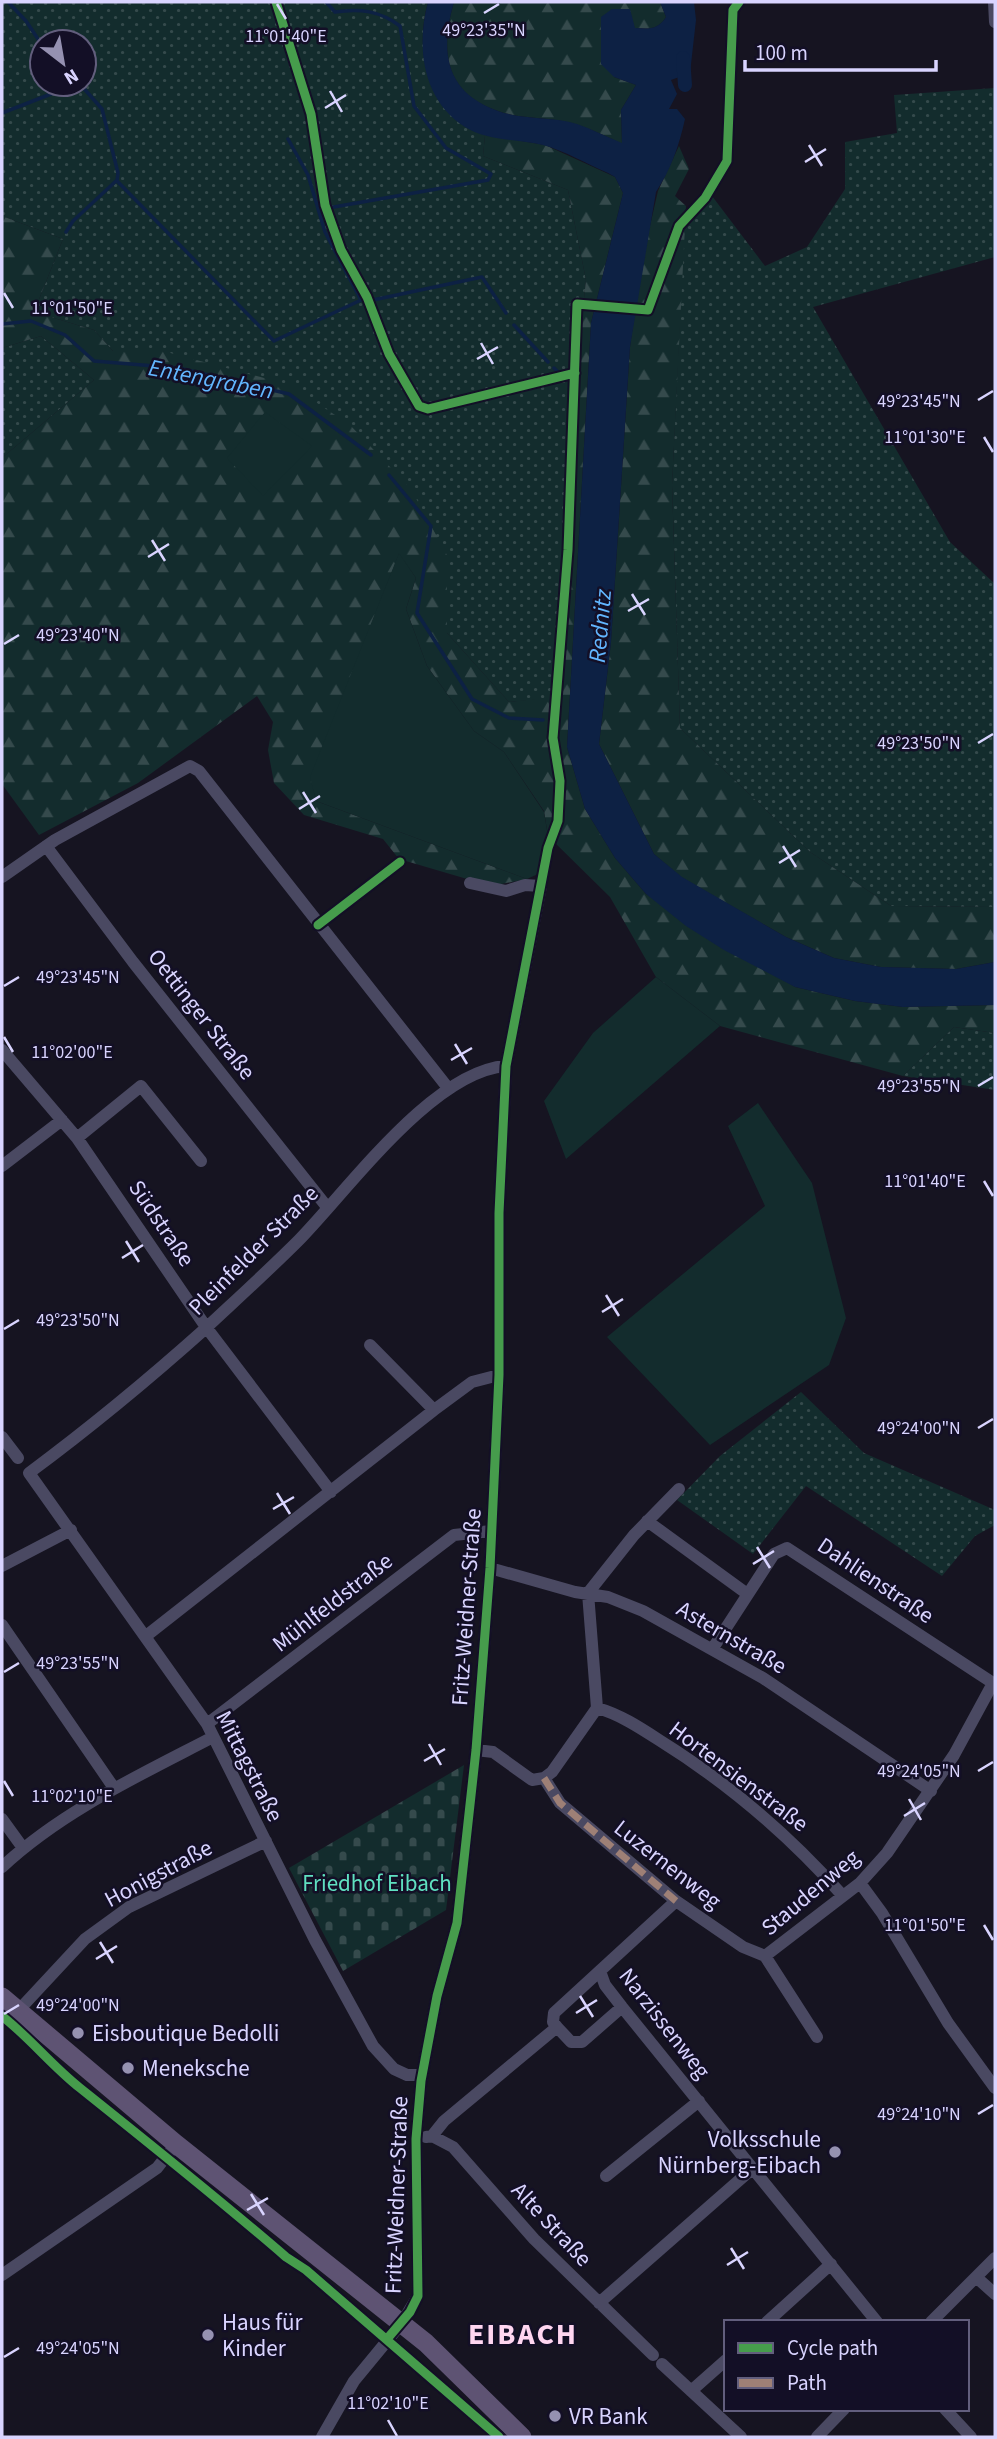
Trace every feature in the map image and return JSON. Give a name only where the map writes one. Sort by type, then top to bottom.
[{"type":"main road","points":[[2,1997],[176,2144],[449,2364],[522,2437]]},
{"type":"street","points":[[994,2],[995,22]]},
{"type":"street","points":[[2,877],[46,846],[190,766],[199,771],[449,1088]]},
{"type":"street","name":"Oettinger Straße","points":[[46,846],[142,973],[327,1207]]},
{"type":"street","name":"Fritz-Weidner-Straße","points":[[322,2437],[354,2381],[401,2324],[418,2295],[416,2139],[421,2075],[457,1923],[476,1750],[490,1568],[499,1375],[499,1213],[506,1066],[541,887],[525,885],[506,891],[470,883]]},
{"type":"street","name":"Südstraße","points":[[2,1050],[77,1138],[206,1327],[331,1492]]},
{"type":"street","name":"Pleinfelder Straße","points":[[29,1473],[121,1404],[206,1327],[300,1239],[366,1163],[449,1088],[491,1067],[506,1066]]},
{"type":"street","points":[[77,1138],[141,1086],[201,1161]]},
{"type":"street","points":[[2,1166],[62,1120]]},
{"type":"street","points":[[370,1345],[434,1410]]},
{"type":"street","points":[[146,1636],[434,1410],[472,1382],[499,1375]]},
{"type":"street","points":[[2,1437],[18,1458]]},
{"type":"street","name":"Mittagstraße","points":[[29,1473],[207,1724],[373,2046],[394,2069],[407,2075],[421,2075]]},
{"type":"street","points":[[476,1750],[493,1752],[532,1780],[544,1778],[552,1772],[597,1708],[589,1593],[599,1576],[646,1521],[679,1489]]},
{"type":"street","points":[[646,1521],[746,1593]]},
{"type":"street","points":[[2,1566],[71,1530]]},
{"type":"street","name":"Mühlfeldstraße","points":[[207,1724],[454,1535],[491,1531]]},
{"type":"street","name":"Dahlienstraße","points":[[713,1648],[746,1593],[774,1554],[782,1549],[794,1550],[993,1683]]},
{"type":"street","name":"Asternstraße","points":[[490,1568],[589,1593],[643,1611],[713,1648],[831,1720],[931,1791]]},
{"type":"street","points":[[2,1625],[114,1788]]},
{"type":"street","name":"Staudenweg","points":[[765,1956],[860,1883],[909,1824],[931,1791],[993,1683]]},
{"type":"street","name":"Hortensienstraße","points":[[597,1708],[631,1722],[733,1792],[796,1844],[843,1896]]},
{"type":"street","points":[[2,1867],[23,1847],[114,1788],[213,1737]]},
{"type":"street","name":"Luzernenweg","points":[[544,1778],[560,1803],[676,1901],[743,1947],[765,1956]]},
{"type":"street","points":[[2,1819],[23,1847]]},
{"type":"street","name":"Honigstraße","points":[[18,2011],[85,1939],[129,1907],[266,1841]]},
{"type":"street","points":[[860,1883],[883,1913],[948,2023],[995,2088]]},
{"type":"street","points":[[622,2007],[576,2044],[553,2022],[554,2013],[676,1901]]},
{"type":"street","points":[[765,1956],[817,2037]]},
{"type":"street","name":"Narzissenweg","points":[[600,1971],[605,1984],[622,2007],[875,2320]]},
{"type":"street","points":[[416,2139],[432,2136],[444,2121],[557,2027]]},
{"type":"street","name":"Narzissenweg","points":[[606,2176],[699,2101]]},
{"type":"street","name":"Alte Straße","points":[[432,2136],[453,2147],[534,2239],[657,2360],[741,2437]]},
{"type":"street","points":[[2,2275],[157,2168],[176,2144]]},
{"type":"street","points":[[599,2303],[752,2169]]},
{"type":"street","points":[[933,2320],[995,2258]]},
{"type":"street","points":[[770,2320],[831,2264]]},
{"type":"street","points":[[976,2277],[995,2294]]},
{"type":"street","points":[[691,2391],[724,2362]]},
{"type":"street","points":[[817,2437],[843,2411]]},
{"type":"street","points":[[947,2411],[971,2437]]},
{"type":"green space","points":[[2,2],[428,2],[423,42],[425,62],[439,98],[451,113],[485,135],[483,156],[568,190],[586,280],[575,382],[553,698],[509,702],[447,633],[447,555],[163,351],[113,351],[94,330],[34,312],[63,239],[2,216]]},
{"type":"green space","points":[[454,2],[660,2],[666,17],[653,28],[635,28],[614,77],[636,85],[621,110],[622,144],[568,122],[498,111],[466,93],[450,68],[448,53],[447,37]]},
{"type":"green space","points":[[995,88],[995,257],[813,307],[950,542],[995,584],[995,907],[891,906],[810,852],[680,728],[672,485],[684,229],[712,196],[765,266],[807,247],[845,189],[845,142],[897,133],[894,95]]},
{"type":"green space","points":[[485,135],[545,145],[615,177],[623,193],[591,323],[567,747],[585,809],[615,858],[646,894],[795,987],[855,1001],[903,1007],[995,1005],[995,1033],[954,1027],[903,1076],[720,1026],[656,977],[610,897],[548,836],[544,811],[504,752],[474,731],[427,666],[406,609],[416,578],[399,554],[311,777],[316,801],[527,879],[491,886],[399,859],[383,839],[304,815],[274,783],[268,750],[273,722],[257,696],[138,783],[39,835],[2,784],[2,458],[94,380],[41,336],[2,348],[2,216],[63,239],[34,312],[94,330],[113,351],[163,351],[290,385],[350,425],[411,489],[447,555],[447,633],[509,702],[553,697],[575,382],[586,280],[568,190],[483,156]]},
{"type":"green space","points":[[679,146],[689,169],[675,196],[686,206],[672,485],[680,728],[810,852],[891,906],[995,907],[995,962],[956,969],[881,967],[834,958],[786,937],[681,877],[654,854],[599,744],[611,642],[630,347],[642,261],[658,191]]},
{"type":"green space","points":[[41,336],[94,380],[2,458],[2,348]]},
{"type":"green space","points":[[265,412],[312,446],[263,496],[227,458]]},
{"type":"green space","points":[[399,553],[416,578],[406,609],[427,666],[474,731],[504,752],[544,812],[548,836],[538,874],[527,879],[316,801],[310,777]]},
{"type":"green space","points":[[656,977],[720,1026],[566,1159],[544,1101],[593,1033]]},
{"type":"green space","points":[[954,1027],[995,1033],[995,1090],[903,1076]]},
{"type":"green space","points":[[758,1103],[812,1183],[846,1318],[829,1365],[710,1445],[607,1337],[765,1206],[728,1126]]},
{"type":"green space","points":[[801,1392],[864,1453],[995,1510],[995,1525],[975,1536],[942,1576],[806,1486],[753,1554],[677,1500],[720,1456]]},
{"type":"green space","name":"Friedhof Eibach","points":[[464,1765],[446,1910],[343,1971],[289,1868]]},
{"type":"water","name":"Rednitz","points":[[428,2],[454,2],[447,37],[448,53],[450,67],[466,93],[498,111],[577,124],[622,143],[621,110],[636,85],[614,77],[601,64],[601,17],[612,9],[630,9],[635,28],[652,28],[666,17],[660,2],[694,2],[696,20],[690,73],[671,80],[677,94],[669,109],[677,109],[685,119],[674,157],[656,192],[630,347],[611,642],[599,744],[654,854],[682,877],[786,937],[834,958],[881,967],[956,969],[995,962],[995,1005],[903,1007],[855,1001],[795,987],[724,950],[686,926],[646,894],[615,858],[585,809],[567,747],[591,323],[623,193],[615,177],[568,154],[543,145],[483,135],[465,127],[451,116],[439,102],[426,71],[423,36]]},
{"type":"waterway","points":[[8,2],[31,28]]},
{"type":"waterway","points":[[326,2],[335,12],[369,12],[400,26],[414,106],[446,148],[491,174],[488,180],[328,208]]},
{"type":"waterway","points":[[683,58],[685,85]]},
{"type":"waterway","points":[[2,113],[41,98]]},
{"type":"waterway","points":[[92,98],[102,109],[118,173],[117,181],[274,341],[361,300],[325,232],[308,175],[288,139]]},
{"type":"waterway","points":[[66,232],[73,221],[116,181]]},
{"type":"waterway","points":[[373,300],[482,277],[506,313]]},
{"type":"waterway","name":"Entengraben","points":[[2,324],[31,321],[65,335],[94,361],[179,368],[289,394],[371,455]]},
{"type":"waterway","points":[[514,325],[548,362]]},
{"type":"waterway","points":[[554,368],[558,372]]},
{"type":"waterway","name":"Entengraben","points":[[389,475],[431,526],[417,613],[472,699],[509,718],[543,720]]},
{"type":"marked path","points":[[544,1778],[560,1803],[676,1901]]},
{"type":"cycle path","points":[[276,2],[311,114],[325,205],[341,250],[367,297],[389,354],[419,406],[428,409],[575,373]]},
{"type":"cycle path","points":[[387,2339],[410,2312],[418,2296],[416,2139],[421,2081],[437,1996],[457,1923],[476,1750],[490,1568],[499,1375],[499,1213],[506,1066],[548,848],[558,821],[560,781],[553,738],[568,550],[577,304],[648,310],[679,226],[705,198],[727,161],[733,10],[739,2]]},
{"type":"cycle path","points":[[318,925],[400,862]]},
{"type":"cycle path","points":[[2,2016],[70,2079],[286,2257],[306,2270],[499,2437]]},
{"type":"place","name":"Eisboutique Bedolli","points":[[78,2033]]},
{"type":"place","name":"Meneksche","points":[[128,2068]]},
{"type":"place","name":"Volksschule Nürnberg-Eibach","points":[[835,2152]]},
{"type":"place","name":"Haus für Kinder","points":[[208,2335]]},
{"type":"place","name":"VR Bank","points":[[555,2416]]},
{"type":"district","name":"EIBACH","points":[[523,2334]]}]
